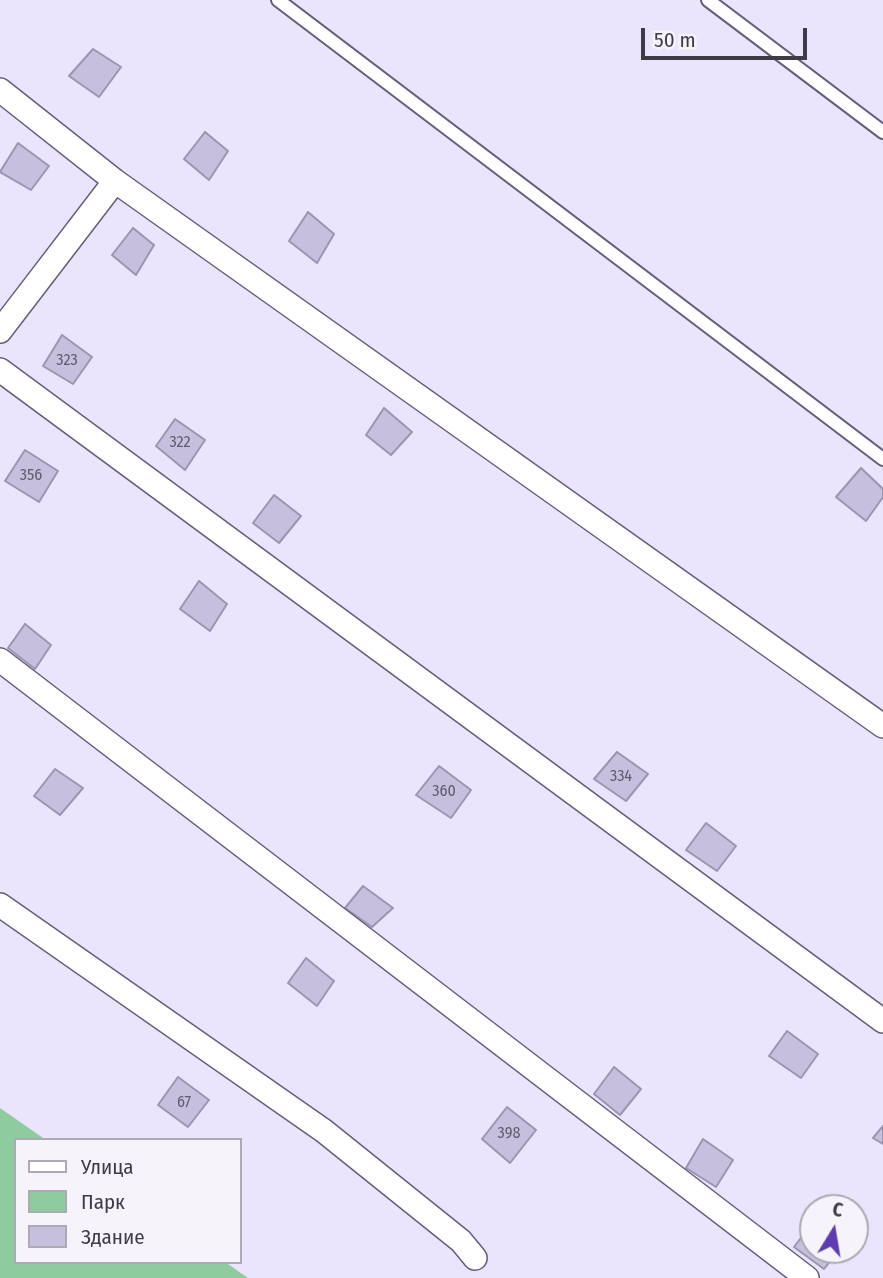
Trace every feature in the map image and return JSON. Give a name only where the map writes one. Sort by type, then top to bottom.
[{"type":"street","points":[[0,90],[116,181],[883,726]]},
{"type":"street","points":[[0,331],[116,181]]},
{"type":"street","points":[[0,370],[883,1021]]},
{"type":"street","points":[[0,660],[807,1278]]},
{"type":"street","points":[[0,905],[324,1131],[461,1241],[475,1258]]},
{"type":"lane","points":[[278,0],[883,459]]},
{"type":"lane","points":[[708,0],[883,132]]},
{"type":"green space","points":[[0,1108],[43,1138],[14,1138],[14,1264],[228,1264],[248,1278],[0,1278]]},
{"type":"building","points":[[93,49],[121,67],[99,97],[69,76]]},
{"type":"building","points":[[205,132],[228,151],[209,180],[184,159]]},
{"type":"building","points":[[18,143],[49,166],[31,190],[0,172]]},
{"type":"building","points":[[308,212],[334,234],[317,263],[289,241]]},
{"type":"building","points":[[133,228],[154,245],[136,275],[112,255]]},
{"type":"building","points":[[62,335],[92,357],[73,384],[43,366]]},
{"type":"building","points":[[384,408],[412,432],[391,455],[366,435]]},
{"type":"building","points":[[175,419],[205,440],[185,470],[156,446]]},
{"type":"building","points":[[25,450],[58,471],[39,502],[5,481]]},
{"type":"building","points":[[861,468],[883,489],[883,497],[866,521],[836,497]]},
{"type":"building","points":[[274,495],[301,516],[279,543],[253,523]]},
{"type":"building","points":[[199,581],[227,604],[210,631],[180,609]]},
{"type":"building","points":[[25,624],[51,645],[35,669],[8,648]]},
{"type":"building","points":[[617,752],[648,774],[626,801],[594,779]]},
{"type":"building","points":[[439,766],[471,790],[451,818],[416,795]]},
{"type":"building","points":[[55,769],[83,788],[60,815],[34,796]]},
{"type":"building","points":[[706,823],[736,846],[717,871],[686,850]]},
{"type":"building","points":[[363,886],[393,908],[372,927],[345,908]]},
{"type":"building","points":[[306,958],[334,981],[317,1006],[288,983]]},
{"type":"building","points":[[787,1031],[818,1054],[801,1078],[769,1056]]},
{"type":"building","points":[[614,1067],[641,1089],[620,1115],[594,1094]]},
{"type":"building","points":[[178,1077],[209,1100],[188,1127],[158,1105]]},
{"type":"building","points":[[507,1107],[536,1130],[510,1163],[482,1139]]},
{"type":"building","points":[[883,1126],[883,1144],[873,1138]]},
{"type":"building","points":[[703,1139],[733,1160],[716,1187],[686,1168]]}]
